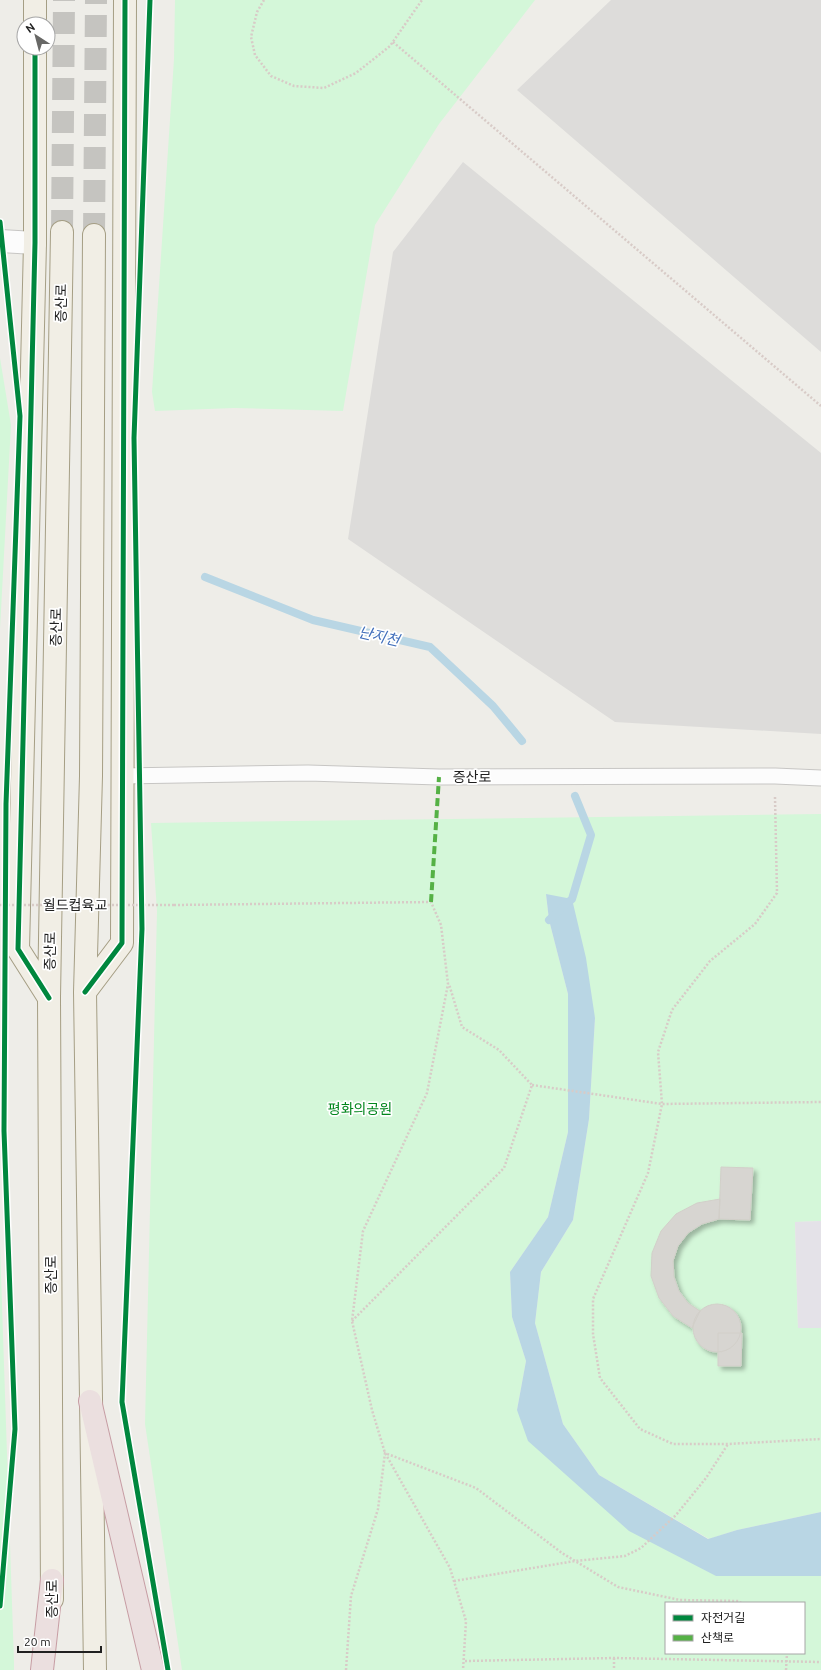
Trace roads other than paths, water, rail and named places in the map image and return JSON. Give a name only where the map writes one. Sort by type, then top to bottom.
[{"type":"highway","points":[[90,1401],[153,1670]]},
{"type":"highway","points":[[42,1670],[52,1580]]},
{"type":"main road","points":[[35,0],[35,16]]},
{"type":"main road","points":[[85,992],[122,943],[125,0]]},
{"type":"main road","points":[[35,56],[35,243],[18,949],[49,998]]},
{"type":"main road","name":"증산로","points":[[52,1670],[49,998],[62,232]]},
{"type":"main road","points":[[94,235],[91,776],[85,992],[95,1670]]},
{"type":"street","points":[[0,241],[35,243]]},
{"type":"lane","name":"증산로","points":[[122,776],[308,773],[438,777],[775,776],[821,778]]},
{"type":"water","points":[[546,894],[572,899],[586,958],[595,1018],[589,1119],[573,1220],[541,1272],[535,1323],[563,1424],[599,1475],[708,1539],[737,1530],[821,1512],[821,1576],[716,1576],[629,1531],[528,1441],[517,1410],[526,1361],[512,1317],[510,1272],[548,1217],[568,1132],[568,994],[549,920]]},
{"type":"waterway","name":"난지천","points":[[205,577],[313,620],[430,647],[493,706],[522,741]]},
{"type":"waterway","name":"난지천","points":[[549,920],[572,899],[591,835],[575,796]]},
{"type":"tunnel","points":[[62,232],[64,0]]},
{"type":"tunnel","points":[[94,235],[96,0]]},
{"type":"park label","name":"평화의공원","points":[[360,1109]]}]
